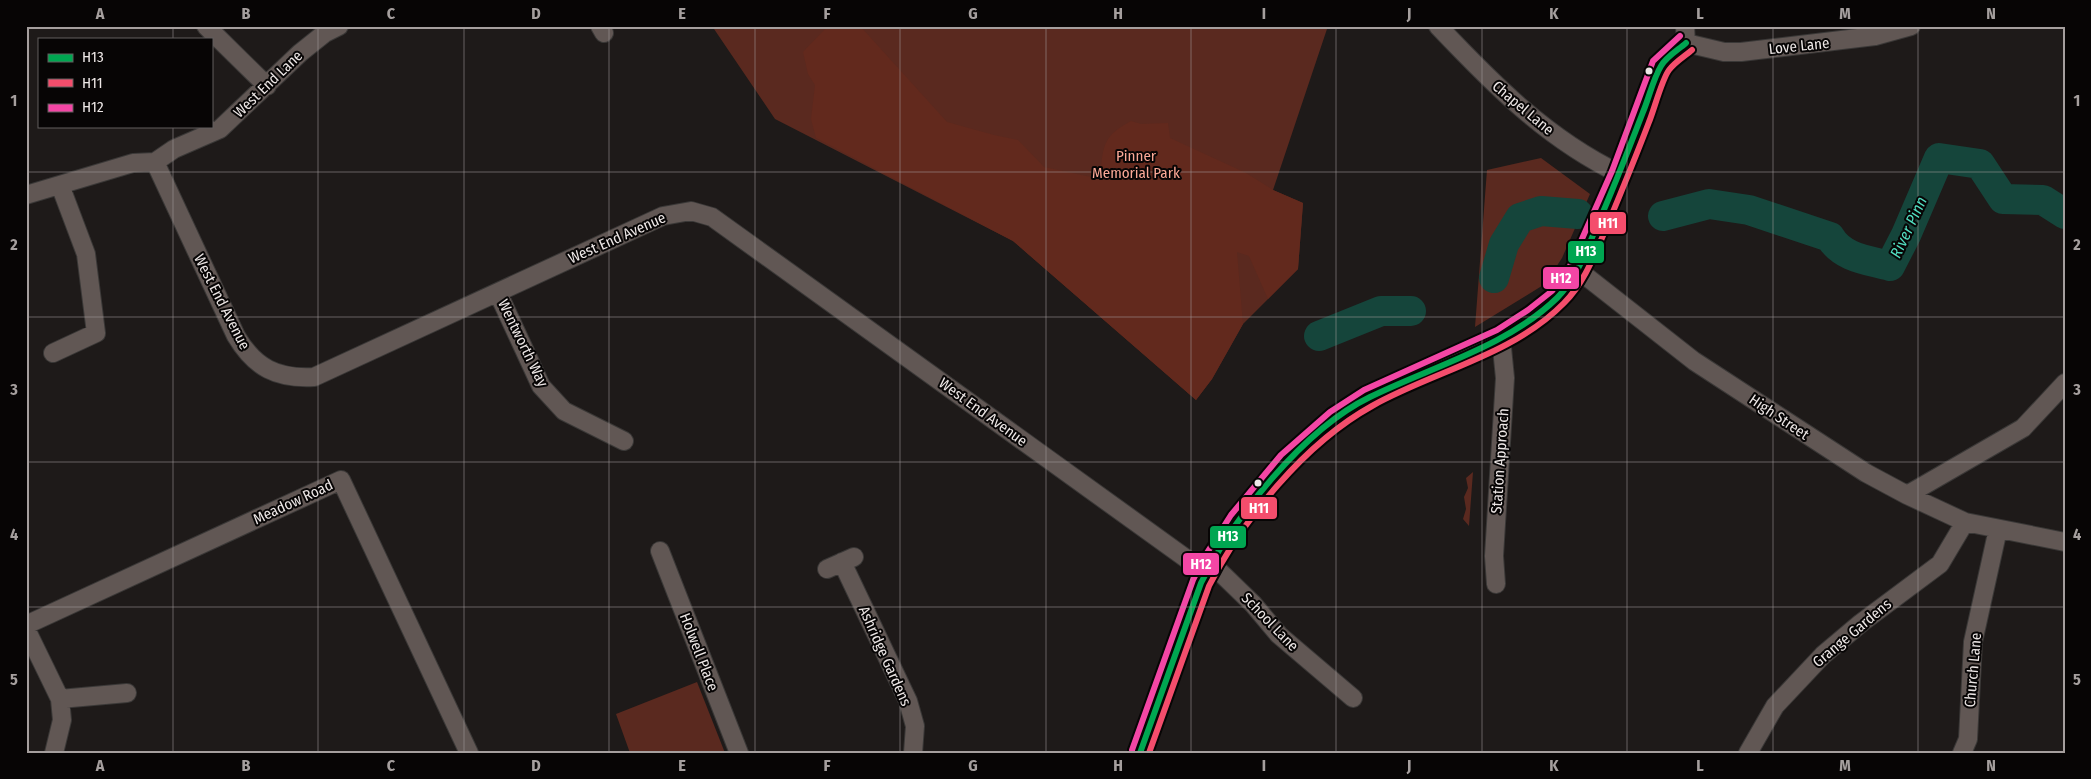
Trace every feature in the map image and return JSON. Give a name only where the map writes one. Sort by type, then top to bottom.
[{"type":"street","points":[[206,26],[268,86]]},
{"type":"street","name":"West End Lane","points":[[26,195],[133,163],[154,162],[174,149],[220,129],[268,86],[300,53],[339,26]]},
{"type":"street","name":"Chapel Lane","points":[[1438,26],[1495,86],[1561,141],[1597,163],[1620,174]]},
{"type":"street","name":"Love Lane","points":[[1685,35],[1724,52],[1741,52],[1875,36],[1911,26]]},
{"type":"street","points":[[1140,753],[1186,624],[1209,567],[1238,521],[1288,461],[1335,418],[1368,398],[1501,338],[1533,317],[1558,297],[1578,270],[1620,174],[1661,66],[1685,35]]},
{"type":"street","name":"West End Avenue","points":[[154,162],[236,336],[246,353],[270,371],[293,378],[314,378],[662,216],[691,211],[712,218],[1191,562],[1209,567]]},
{"type":"street","points":[[53,353],[96,333],[86,254],[60,185]]},
{"type":"street","name":"High Street","points":[[1578,270],[1694,361],[1866,473],[1907,495],[1965,522],[2065,542]]},
{"type":"street","name":"Wentworth Way","points":[[498,293],[541,386],[564,411],[624,441]]},
{"type":"street","name":"Station Approach","points":[[1496,584],[1494,556],[1505,378],[1501,338]]},
{"type":"street","points":[[1907,495],[2023,428],[2065,383]]},
{"type":"street","name":"Meadow Road","points":[[26,625],[341,480],[469,753]]},
{"type":"street","name":"Grange Gardens","points":[[1748,753],[1775,706],[1823,655],[1861,623],[1940,564],[1965,522]]},
{"type":"street","name":"Church Lane","points":[[1962,753],[1968,739],[1973,642],[1998,529]]},
{"type":"street","name":"Holwell Place","points":[[660,551],[739,753]]},
{"type":"street","name":"Ashridge Gardens","points":[[841,562],[908,701],[915,726],[913,753]]},
{"type":"street","name":"School Lane","points":[[1209,567],[1220,572],[1253,604],[1279,635],[1352,698]]},
{"type":"street","points":[[26,629],[60,699],[62,720],[54,753]]},
{"type":"street","points":[[60,699],[126,693]]},
{"type":"green space","name":"Pinner Memorial Park","points":[[712,26],[1328,26],[1273,190],[1303,203],[1298,269],[1243,324],[1212,379],[1196,400],[1013,241],[775,119]]},
{"type":"green space","points":[[828,26],[860,26],[947,122],[1018,140],[1044,167],[1091,177],[1101,169],[1105,145],[1116,130],[1131,121],[1141,124],[1168,123],[1170,138],[1246,173],[1273,190],[1303,203],[1298,269],[1268,299],[1249,256],[1237,252],[1243,324],[1212,379],[1196,400],[1013,241],[816,138],[811,119],[815,85],[808,74],[803,52]]},
{"type":"green space","points":[[1541,158],[1590,194],[1562,258],[1545,284],[1475,327],[1487,170]]},
{"type":"green space","points":[[1473,472],[1469,526],[1463,519],[1466,509],[1464,497],[1468,488],[1466,478]]},
{"type":"green space","points":[[697,682],[725,753],[630,753],[616,714]]},
{"type":"waterway","name":"River Pinn","points":[[1663,216],[1709,204],[1749,210],[1830,237],[1841,250],[1848,254],[1890,266],[1906,235],[1939,158],[1980,164],[2003,199],[2043,200],[2065,214]]},
{"type":"waterway","name":"River Pinn","points":[[1494,278],[1504,244],[1520,218],[1541,211],[1578,214]]},
{"type":"waterway","name":"River Pinn","points":[[1319,336],[1381,311],[1411,311]]},
{"type":"transit line","name":"H12","points":[[1132,750],[1193,580],[1205,556],[1231,515],[1281,455],[1330,412],[1364,390],[1497,330],[1528,310],[1552,291],[1570,266],[1612,171],[1653,61],[1680,36]]},
{"type":"transit line","name":"H13","points":[[1140,753],[1201,583],[1232,531],[1251,504],[1296,453],[1320,430],[1345,412],[1370,397],[1492,343],[1516,330],[1537,315],[1564,291],[1584,256],[1658,71],[1663,63],[1686,43]]},
{"type":"transit line","name":"H11","points":[[1149,753],[1209,586],[1239,535],[1258,509],[1300,462],[1323,440],[1347,422],[1396,394],[1497,350],[1521,337],[1564,303],[1583,278],[1597,250],[1651,117],[1666,74],[1674,64],[1692,50]]}]
